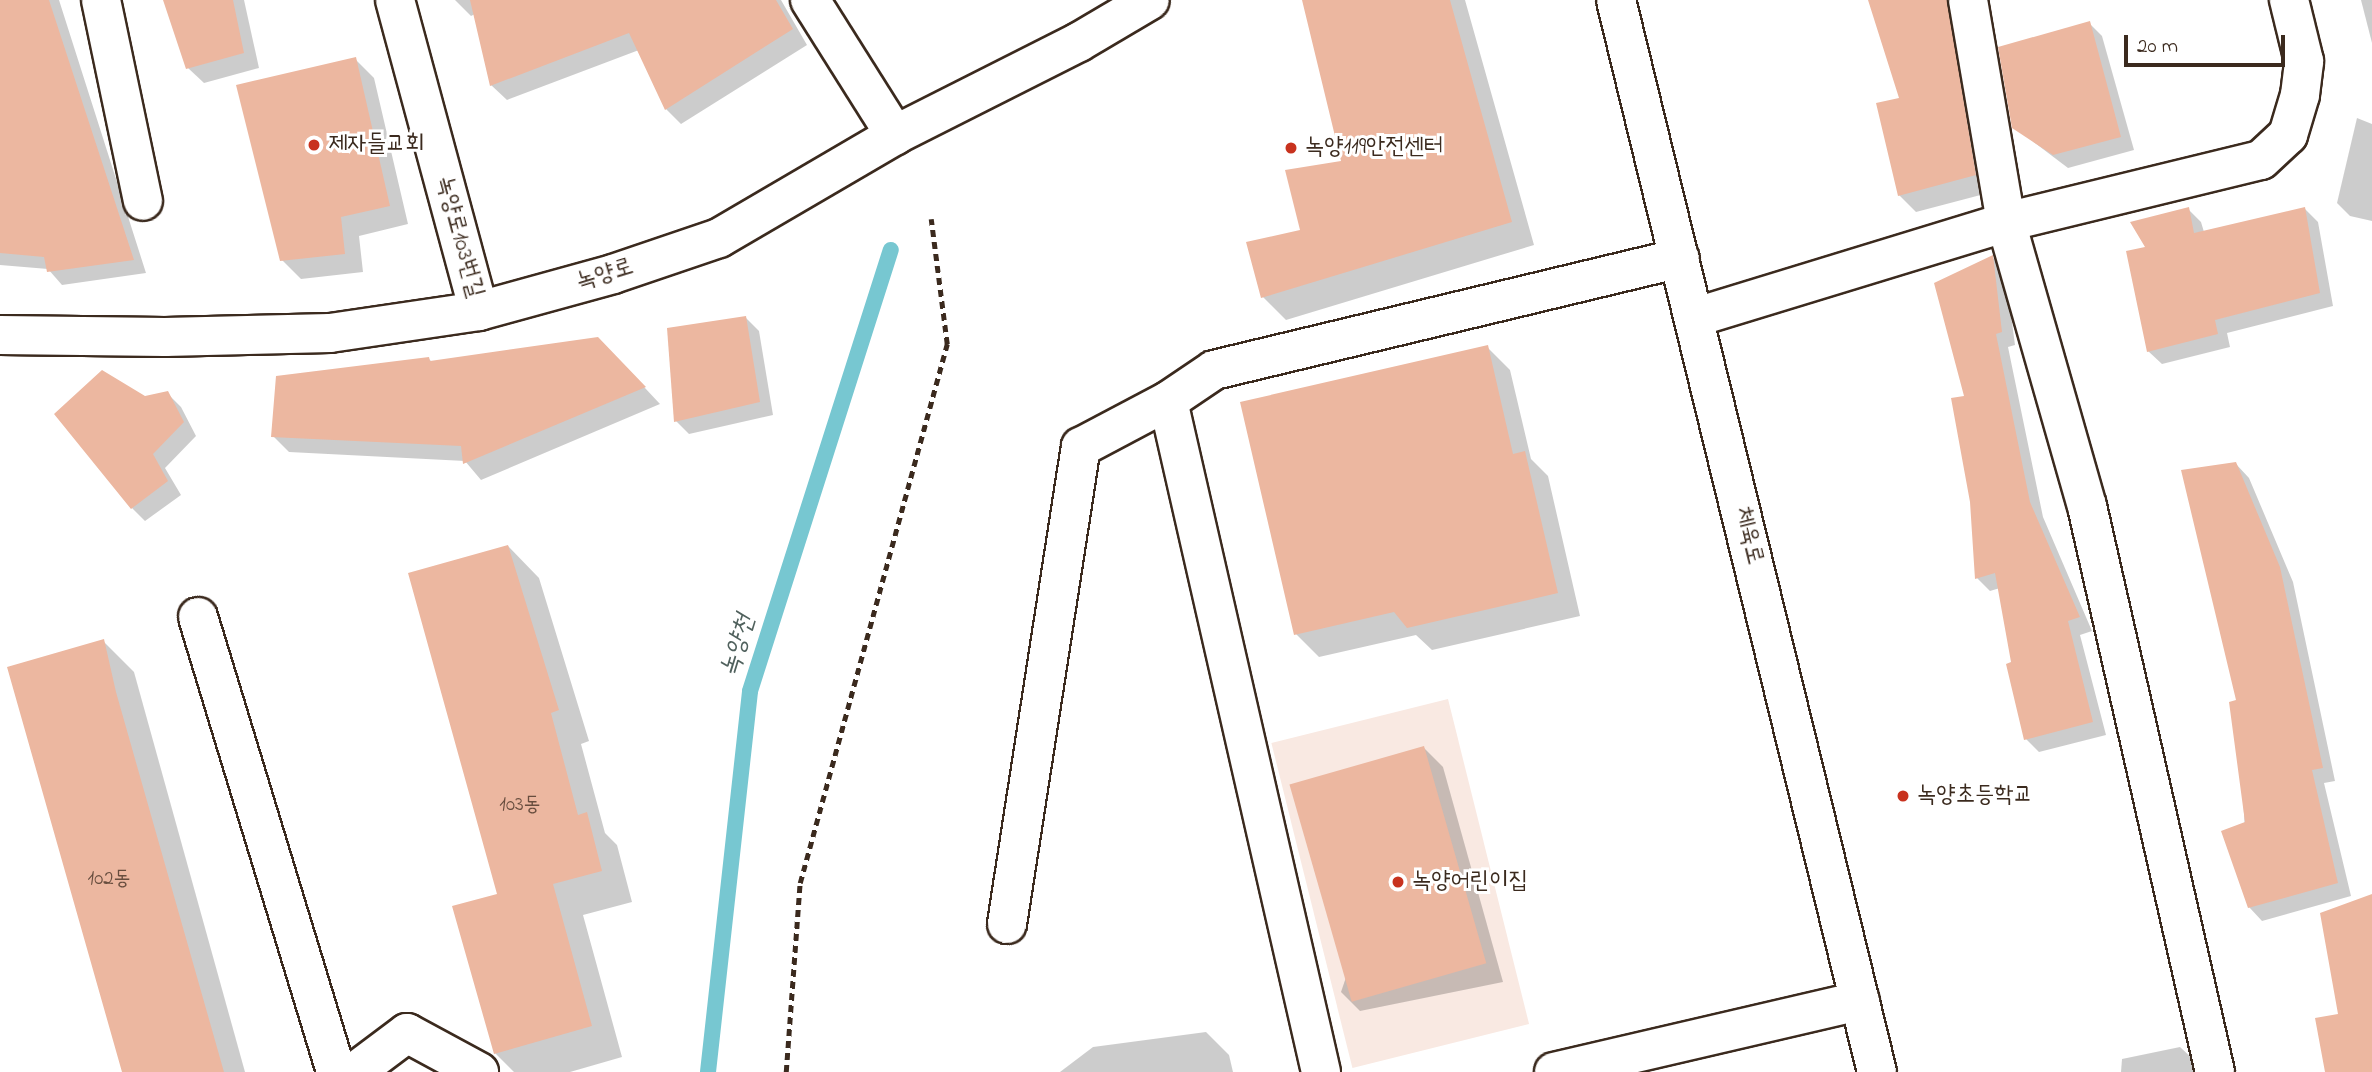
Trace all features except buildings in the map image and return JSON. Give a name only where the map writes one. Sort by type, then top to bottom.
[{"type":"street","points":[[101,0],[144,201]]},
{"type":"street","name":"녹양로103번길","points":[[395,0],[479,311]]},
{"type":"street","points":[[810,0],[895,135]]},
{"type":"street","name":"녹양로","points":[[0,335],[317,333],[479,311],[719,238],[895,135],[1079,42],[1150,0]]},
{"type":"street","name":"체육로","points":[[1616,0],[1696,317],[1877,1072]]},
{"type":"street","points":[[1968,0],[2006,222],[2087,506],[2215,1072]]},
{"type":"street","points":[[1696,317],[2006,222],[2260,160],[2288,135],[2300,95],[2304,61],[2288,0]]},
{"type":"street","points":[[1007,924],[1080,447],[1168,401],[1214,370],[1680,258]]},
{"type":"street","points":[[1168,401],[1321,1072]]},
{"type":"street","points":[[198,617],[336,1072]]},
{"type":"street","points":[[1554,1072],[1860,1001]]},
{"type":"street","points":[[355,1072],[407,1033],[479,1072]]},
{"type":"path","points":[[786,1072],[800,883],[947,344],[931,219]]},
{"type":"shaded area","name":"녹양어린이집","points":[[1448,699],[1529,1024],[1352,1068],[1271,743]]},
{"type":"waterway","name":"녹양천","points":[[708,1072],[750,691],[891,250]]},
{"type":"place","name":"제자들교회","points":[[314,145]]},
{"type":"place","name":"녹양119안전센터","points":[[1291,148]]},
{"type":"place","name":"녹양초등학교","points":[[1903,796]]},
{"type":"place","name":"녹양어린이집","points":[[1398,882]]}]
